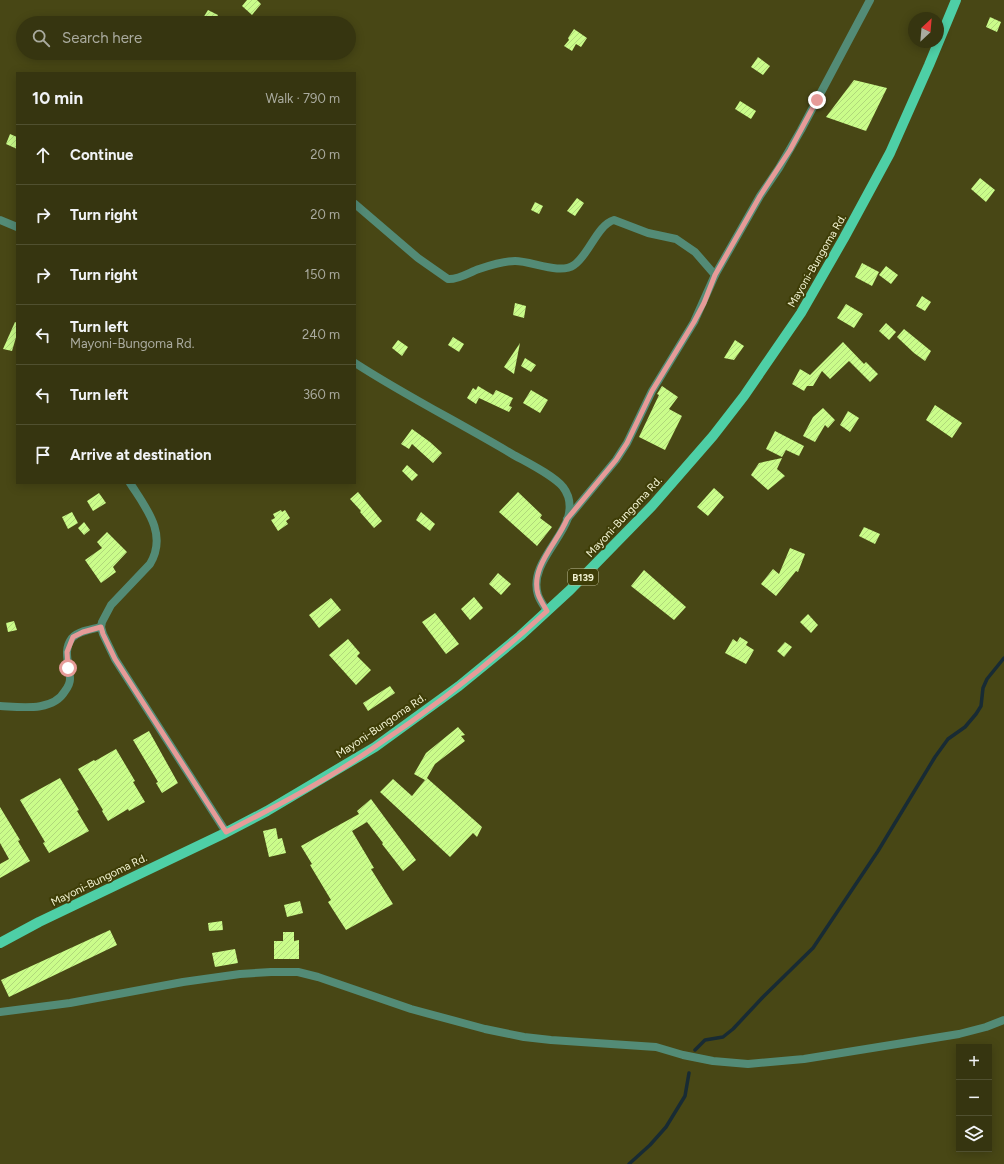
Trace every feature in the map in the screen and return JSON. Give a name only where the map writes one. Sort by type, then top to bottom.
[{"type":"main road","name":"Mayoni-Bungoma Rd.","points":[[0,943],[39,922],[226,832],[313,785],[375,747],[459,686],[520,636],[595,565],[652,506],[703,448],[744,396],[801,313],[890,153],[956,0]]},
{"type":"street","points":[[567,519],[616,460],[627,443],[652,391],[704,303],[715,275],[760,196],[798,136],[870,0]]},
{"type":"street","points":[[356,205],[418,258],[437,272],[450,279],[498,264],[513,261],[525,261],[562,269],[571,267],[587,253],[607,224],[614,220],[648,233],[676,239],[698,256],[715,275]]},
{"type":"street","points":[[0,220],[16,227]]},
{"type":"street","points":[[356,364],[385,382],[485,438],[562,486],[570,500],[570,510],[563,529],[542,564],[539,573],[538,594],[547,611]]},
{"type":"street","points":[[131,484],[147,511],[155,528],[158,539],[157,548],[155,556],[150,564],[111,605],[101,627],[115,659],[226,832]]},
{"type":"street","points":[[0,706],[32,707],[50,703],[60,697],[70,682],[66,658],[71,641],[76,635],[101,627]]},
{"type":"street","points":[[0,1012],[70,1003],[183,982],[240,974],[298,972],[318,977],[411,1009],[485,1029],[524,1037],[656,1047],[713,1061],[748,1064],[804,1059],[959,1034],[986,1027],[1004,1020]]},
{"type":"building","points":[[247,0],[257,0],[261,4],[252,15],[242,6]]},
{"type":"building","points":[[208,10],[218,15],[218,16],[204,16]]},
{"type":"building","points":[[990,17],[1001,22],[997,32],[986,27]]},
{"type":"building","points":[[574,29],[587,38],[581,47],[576,44],[572,51],[564,46],[569,40],[568,38]]},
{"type":"building","points":[[758,57],[770,66],[763,75],[751,67]]},
{"type":"building","points":[[854,80],[887,88],[866,131],[826,117]]},
{"type":"building","points":[[740,101],[756,111],[751,119],[735,109]]},
{"type":"building","points":[[10,134],[16,137],[16,149],[6,144]]},
{"type":"building","points":[[980,178],[995,190],[986,202],[971,189]]},
{"type":"building","points":[[577,198],[584,203],[575,216],[567,211]]},
{"type":"building","points":[[535,202],[543,206],[539,214],[531,210]]},
{"type":"building","points":[[862,263],[879,272],[872,286],[855,277]]},
{"type":"building","points":[[886,266],[898,275],[891,284],[879,275]]},
{"type":"building","points":[[922,296],[931,302],[925,311],[916,306]]},
{"type":"building","points":[[515,303],[526,306],[524,318],[513,315]]},
{"type":"building","points":[[846,304],[863,314],[854,328],[837,318]]},
{"type":"building","points":[[15,322],[16,337],[12,351],[3,349]]},
{"type":"building","points":[[886,323],[896,332],[889,340],[879,331]]},
{"type":"building","points":[[904,329],[931,351],[925,361],[897,337]]},
{"type":"building","points":[[453,337],[464,344],[459,352],[448,345]]},
{"type":"building","points":[[398,340],[408,347],[402,356],[392,348]]},
{"type":"building","points":[[735,340],[744,346],[734,360],[724,358]]},
{"type":"building","points":[[843,342],[864,364],[866,362],[878,374],[870,382],[849,361],[830,379],[822,371],[813,386],[807,386],[804,391],[792,384],[800,369],[810,375]]},
{"type":"building","points":[[520,343],[514,374],[504,367]]},
{"type":"building","points":[[525,358],[536,365],[531,372],[521,366]]},
{"type":"building","points":[[478,386],[493,395],[496,390],[513,398],[509,406],[512,407],[509,412],[479,398],[476,404],[467,398],[473,388],[476,390]]},
{"type":"building","points":[[662,386],[678,397],[669,409],[682,416],[665,450],[639,437],[659,395],[657,394]]},
{"type":"building","points":[[531,390],[548,400],[540,413],[523,403]]},
{"type":"building","points":[[935,405],[962,423],[952,438],[926,420]]},
{"type":"building","points":[[823,408],[835,420],[828,428],[825,425],[815,442],[803,436],[813,417]]},
{"type":"building","points":[[848,411],[859,418],[850,432],[840,425]]},
{"type":"building","points":[[412,429],[442,453],[433,463],[412,444],[409,449],[401,444]]},
{"type":"building","points":[[775,431],[804,446],[799,456],[786,450],[782,457],[766,449]]},
{"type":"building","points":[[782,458],[777,469],[785,476],[768,490],[751,475],[759,463]]},
{"type":"building","points":[[407,465],[418,475],[412,481],[402,471]]},
{"type":"building","points":[[714,488],[724,497],[708,516],[697,507]]},
{"type":"building","points":[[358,492],[382,521],[374,528],[350,499]]},
{"type":"building","points":[[518,492],[542,515],[540,518],[552,527],[537,546],[499,512]]},
{"type":"building","points":[[99,493],[106,503],[93,511],[87,501]]},
{"type":"building","points":[[281,510],[282,512],[285,510],[290,518],[286,521],[288,524],[278,531],[271,520],[275,518],[273,514]]},
{"type":"building","points":[[72,512],[78,523],[68,529],[62,517]]},
{"type":"building","points":[[421,512],[435,524],[430,531],[416,520]]},
{"type":"building","points":[[84,522],[90,530],[84,535],[78,528]]},
{"type":"building","points":[[864,527],[880,534],[875,544],[859,536]]},
{"type":"building","points":[[107,532],[127,552],[113,567],[116,572],[101,583],[85,560],[102,548],[97,542]]},
{"type":"building","points":[[790,548],[805,554],[798,572],[796,571],[776,596],[761,584],[773,569],[779,574]]},
{"type":"building","points":[[644,570],[686,607],[674,620],[631,586]]},
{"type":"building","points":[[498,573],[511,584],[501,595],[489,584]]},
{"type":"building","points":[[474,597],[483,608],[470,620],[461,609]]},
{"type":"building","points":[[331,598],[341,610],[319,628],[309,615]]},
{"type":"building","points":[[435,613],[459,644],[446,654],[422,622]]},
{"type":"building","points":[[808,614],[818,625],[811,633],[800,622]]},
{"type":"building","points":[[14,621],[17,630],[8,632],[6,623]]},
{"type":"building","points":[[740,637],[748,642],[746,645],[754,650],[746,664],[725,653],[733,639],[737,642]]},
{"type":"building","points":[[348,639],[360,653],[357,656],[371,670],[356,685],[329,655]]},
{"type":"building","points":[[785,642],[792,647],[784,657],[777,651]]},
{"type":"building","points":[[390,686],[395,693],[368,711],[363,703]]},
{"type":"building","points":[[458,727],[465,735],[461,736],[465,741],[435,764],[427,778],[482,827],[477,837],[473,833],[450,857],[380,792],[393,779],[412,796],[425,780],[414,774],[426,753]]},
{"type":"building","points":[[149,731],[178,783],[162,793],[156,783],[158,782],[133,740]]},
{"type":"building","points":[[116,749],[135,781],[133,782],[145,802],[129,811],[128,809],[108,821],[78,769]]},
{"type":"building","points":[[60,778],[79,810],[77,811],[89,831],[49,853],[43,843],[45,842],[20,800]]},
{"type":"building","points":[[371,799],[416,860],[403,871],[367,822],[352,831],[374,868],[371,869],[393,904],[346,930],[328,902],[331,900],[310,865],[312,864],[301,846],[359,814],[357,811]]},
{"type":"building","points":[[0,807],[20,840],[18,841],[30,861],[0,878],[0,864],[9,859],[0,843]]},
{"type":"building","points":[[276,828],[278,839],[282,838],[286,853],[269,857],[263,831]]},
{"type":"building","points":[[300,901],[303,913],[287,917],[284,905]]},
{"type":"building","points":[[222,921],[223,930],[209,931],[208,923]]},
{"type":"building","points":[[110,930],[117,945],[9,997],[1,980]]},
{"type":"building","points":[[283,932],[294,932],[294,941],[299,940],[299,959],[274,959],[274,941],[283,941]]},
{"type":"building","points":[[235,949],[238,963],[215,967],[212,953]]},
{"type":"waterway","points":[[695,1050],[705,1040],[723,1037],[733,1029],[813,948],[878,851],[935,757],[948,739],[965,727],[976,714],[981,706],[983,688],[987,679],[1004,658]]},
{"type":"waterway","points":[[629,1164],[650,1145],[666,1127],[685,1096],[689,1073]]},
{"type":"route","points":[[68,668],[66,658],[69,645],[73,637],[83,632],[101,627],[115,659],[226,832],[313,785],[375,747],[459,686],[520,636],[547,611],[540,599],[537,589],[539,573],[546,556],[563,529],[567,519],[616,460],[627,443],[652,391],[680,346],[704,303],[715,275],[760,196],[790,150],[817,100]]}]
